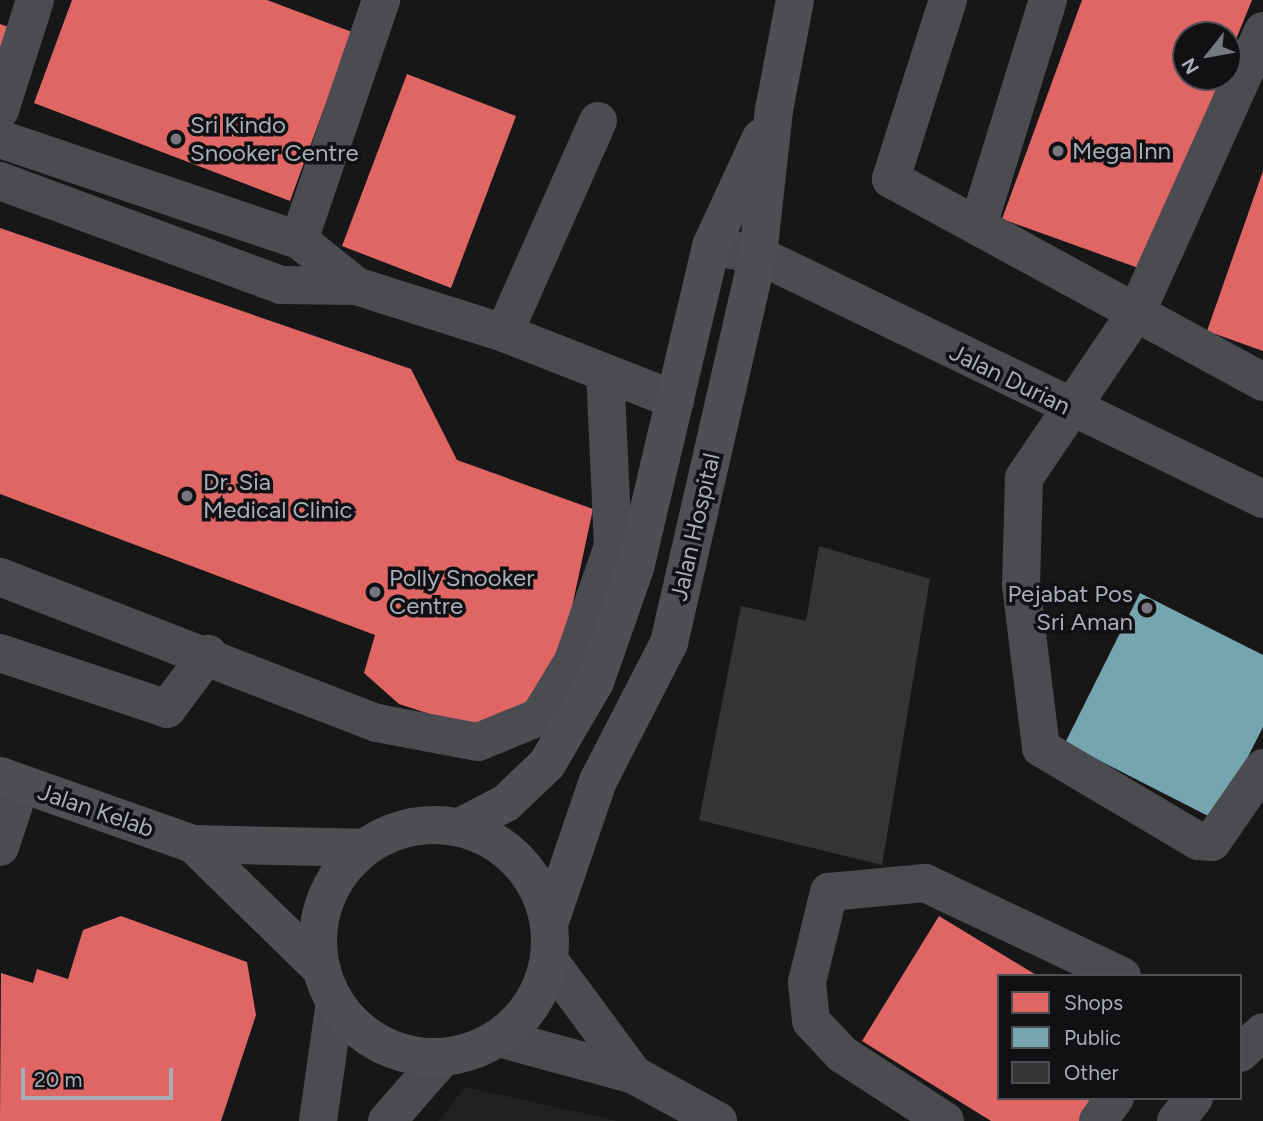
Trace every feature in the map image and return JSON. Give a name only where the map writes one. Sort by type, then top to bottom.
[{"type":"main road","name":"Jalan Hospital","points":[[549,942],[598,781],[669,643],[758,255],[774,110],[795,0]]},
{"type":"main road","name":"Jalan Hospital","points":[[460,827],[506,803],[547,764],[596,682],[635,568],[711,246],[774,110]]},
{"type":"main road","name":"Jalan Kelab","points":[[11,780],[193,844],[363,848]]},
{"type":"main road","points":[[460,827],[492,840],[520,863],[539,892],[549,942],[523,1017],[499,1038],[443,1057],[382,1045],[328,986],[317,936],[324,903],[339,873],[363,848],[393,832],[460,827]]},
{"type":"main road","name":"Jalan Kelab","points":[[193,844],[328,986]]},
{"type":"street","points":[[0,110],[35,0]]},
{"type":"street","points":[[299,240],[381,0]]},
{"type":"street","points":[[948,0],[891,179],[1263,382]]},
{"type":"street","points":[[978,226],[1048,0]]},
{"type":"street","points":[[1263,31],[1137,311],[1024,478],[1021,585],[1041,748],[1198,841],[1212,842],[1263,768]]},
{"type":"street","points":[[504,332],[598,121]]},
{"type":"street","points":[[0,139],[299,240],[356,286]]},
{"type":"street","points":[[0,181],[281,285],[356,286],[504,332],[675,400]]},
{"type":"street","name":"Jalan Durian","points":[[711,246],[758,255],[1070,410],[1263,499]]},
{"type":"street","points":[[0,577],[389,725],[478,742],[539,717],[573,661],[613,546],[605,373]]},
{"type":"street","points":[[0,653],[167,709],[208,654]]},
{"type":"street","points":[[0,847],[11,780]]},
{"type":"street","points":[[945,1121],[842,1054],[811,1021],[807,982],[829,892],[925,883],[1118,974]]},
{"type":"street","points":[[549,942],[634,1075]]},
{"type":"street","points":[[318,1121],[328,986]]},
{"type":"street","points":[[1242,1051],[1263,1032]]},
{"type":"street","points":[[499,1038],[634,1075],[718,1121]]},
{"type":"street","points":[[387,1121],[443,1057]]},
{"type":"street","points":[[1098,1121],[1114,1100]]},
{"type":"street","points":[[1176,1121],[1192,1100]]},
{"type":"shaded area","points":[[465,1087],[618,1121],[439,1121]]},
{"type":"building: Shops","points":[[72,0],[267,0],[352,32],[290,201],[34,103]]},
{"type":"building: Shops","points":[[1082,0],[1252,0],[1242,25],[1242,21],[1172,21],[1172,91],[1215,91],[1144,270],[1002,219]]},
{"type":"building: Shops","points":[[0,24],[11,28],[0,57]]},
{"type":"building: Shops","points":[[407,74],[516,116],[451,288],[342,246]]},
{"type":"building: Shops","points":[[1263,171],[1263,351],[1207,331]]},
{"type":"building: Shops","points":[[0,228],[411,369],[457,460],[593,509],[561,658],[533,711],[473,728],[399,704],[364,673],[375,635],[0,494]]},
{"type":"building: Shops","points":[[121,916],[247,962],[256,1015],[221,1121],[0,1121],[1,973],[33,983],[37,969],[68,979],[83,930]]},
{"type":"building: Shops","points":[[939,916],[1035,974],[997,974],[997,1100],[1099,1100],[1085,1121],[991,1121],[862,1041]]},
{"type":"building: Public","points":[[1140,593],[1263,655],[1263,727],[1216,820],[1065,743]]},
{"type":"building: Other","points":[[819,546],[930,579],[882,865],[699,820],[741,606],[806,621]]},
{"type":"place","name":"Sri Kindo Snooker Centre","points":[[176,139]]},
{"type":"place","name":"Mega Inn","points":[[1058,151]]},
{"type":"place","name":"Dr. Sia Medical Clinic","points":[[187,496]]},
{"type":"place","name":"Polly Snooker Centre","points":[[375,592]]},
{"type":"place","name":"Pejabat Pos Sri Aman","points":[[1147,608]]}]
